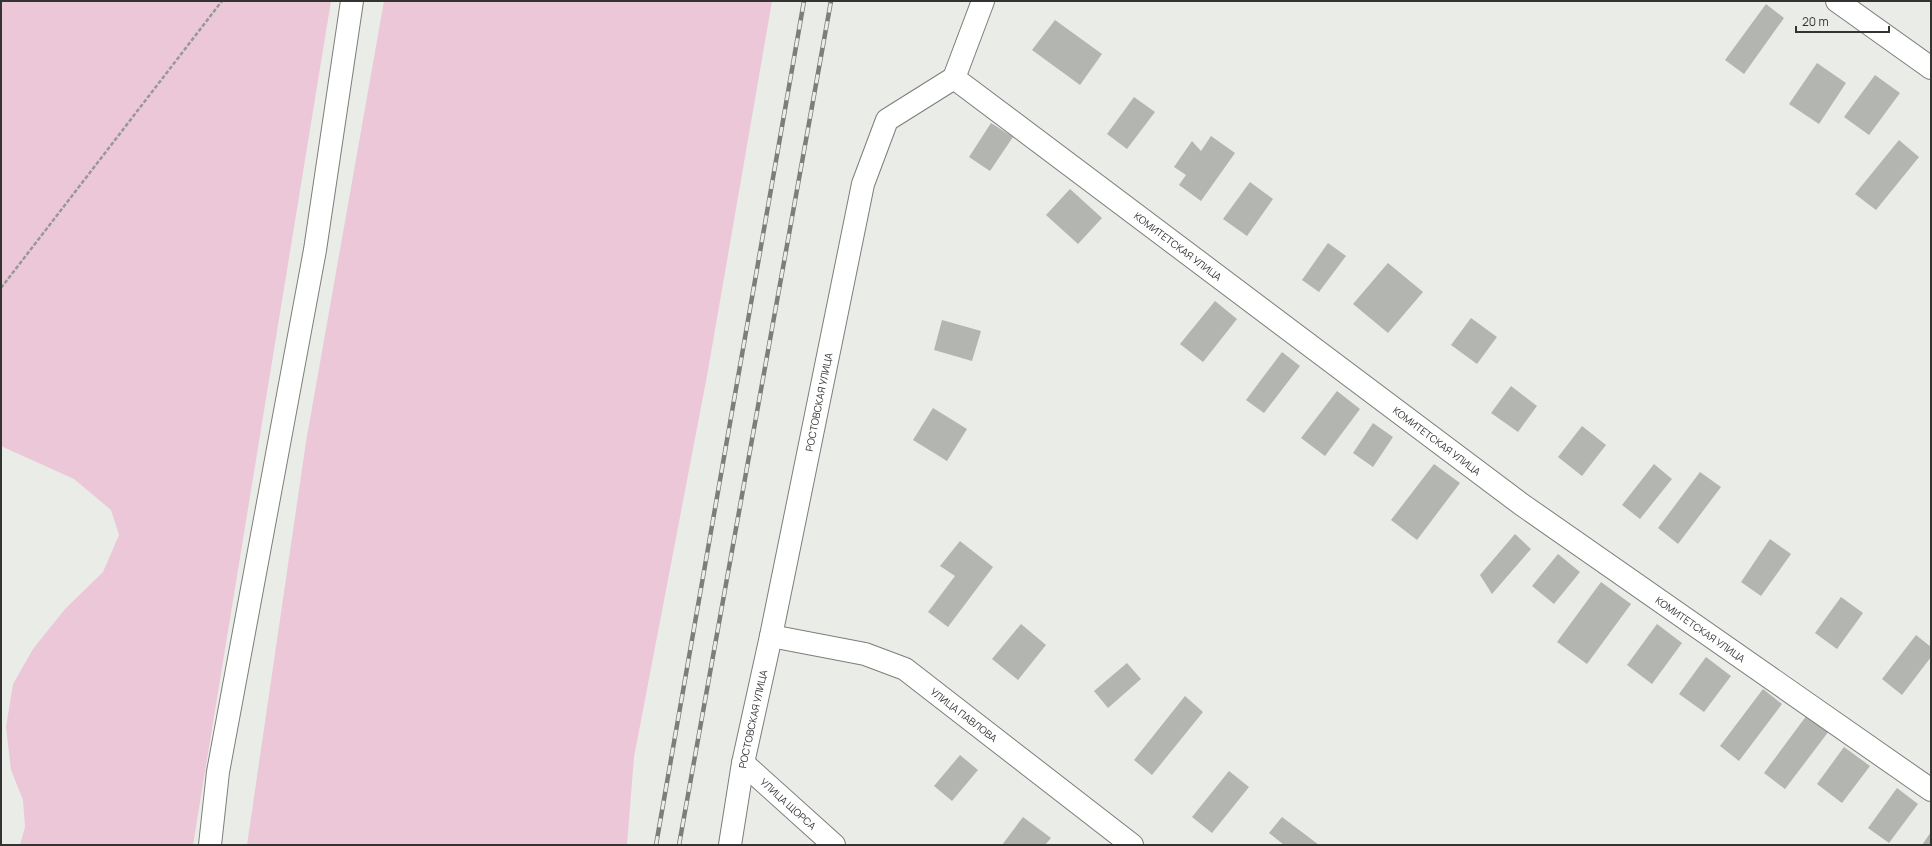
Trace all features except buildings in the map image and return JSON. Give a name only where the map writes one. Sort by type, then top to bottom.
[{"type":"street","points":[[210,845],[218,772],[315,250],[352,1]]},
{"type":"street","points":[[954,78],[983,1]]},
{"type":"street","points":[[1837,1],[1931,68]]},
{"type":"street","name":"РОСТОВСКАЯ УЛИЦА","points":[[730,845],[743,763],[771,636],[863,184],[887,120],[954,78]]},
{"type":"street","name":"КОМИТЕТСКАЯ УЛИЦА","points":[[954,78],[1521,504],[1931,790]]},
{"type":"street","name":"УЛИЦА ПАВЛОВА","points":[[771,636],[865,654],[905,669],[1132,845]]},
{"type":"street","name":"УЛИЦА ЩОРСА","points":[[743,763],[834,845]]},
{"type":"path","points":[[1,288],[222,1]]},
{"type":"shaded area","points":[[1,1],[331,1],[193,845],[20,845],[25,827],[23,800],[11,770],[6,727],[13,684],[33,649],[65,609],[103,572],[119,535],[111,510],[74,479],[1,446]]},
{"type":"shaded area","points":[[384,1],[772,1],[707,376],[634,757],[627,845],[247,845],[306,442]]},
{"type":"railway","points":[[656,845],[804,1]]},
{"type":"railway","points":[[679,845],[831,1]]}]
